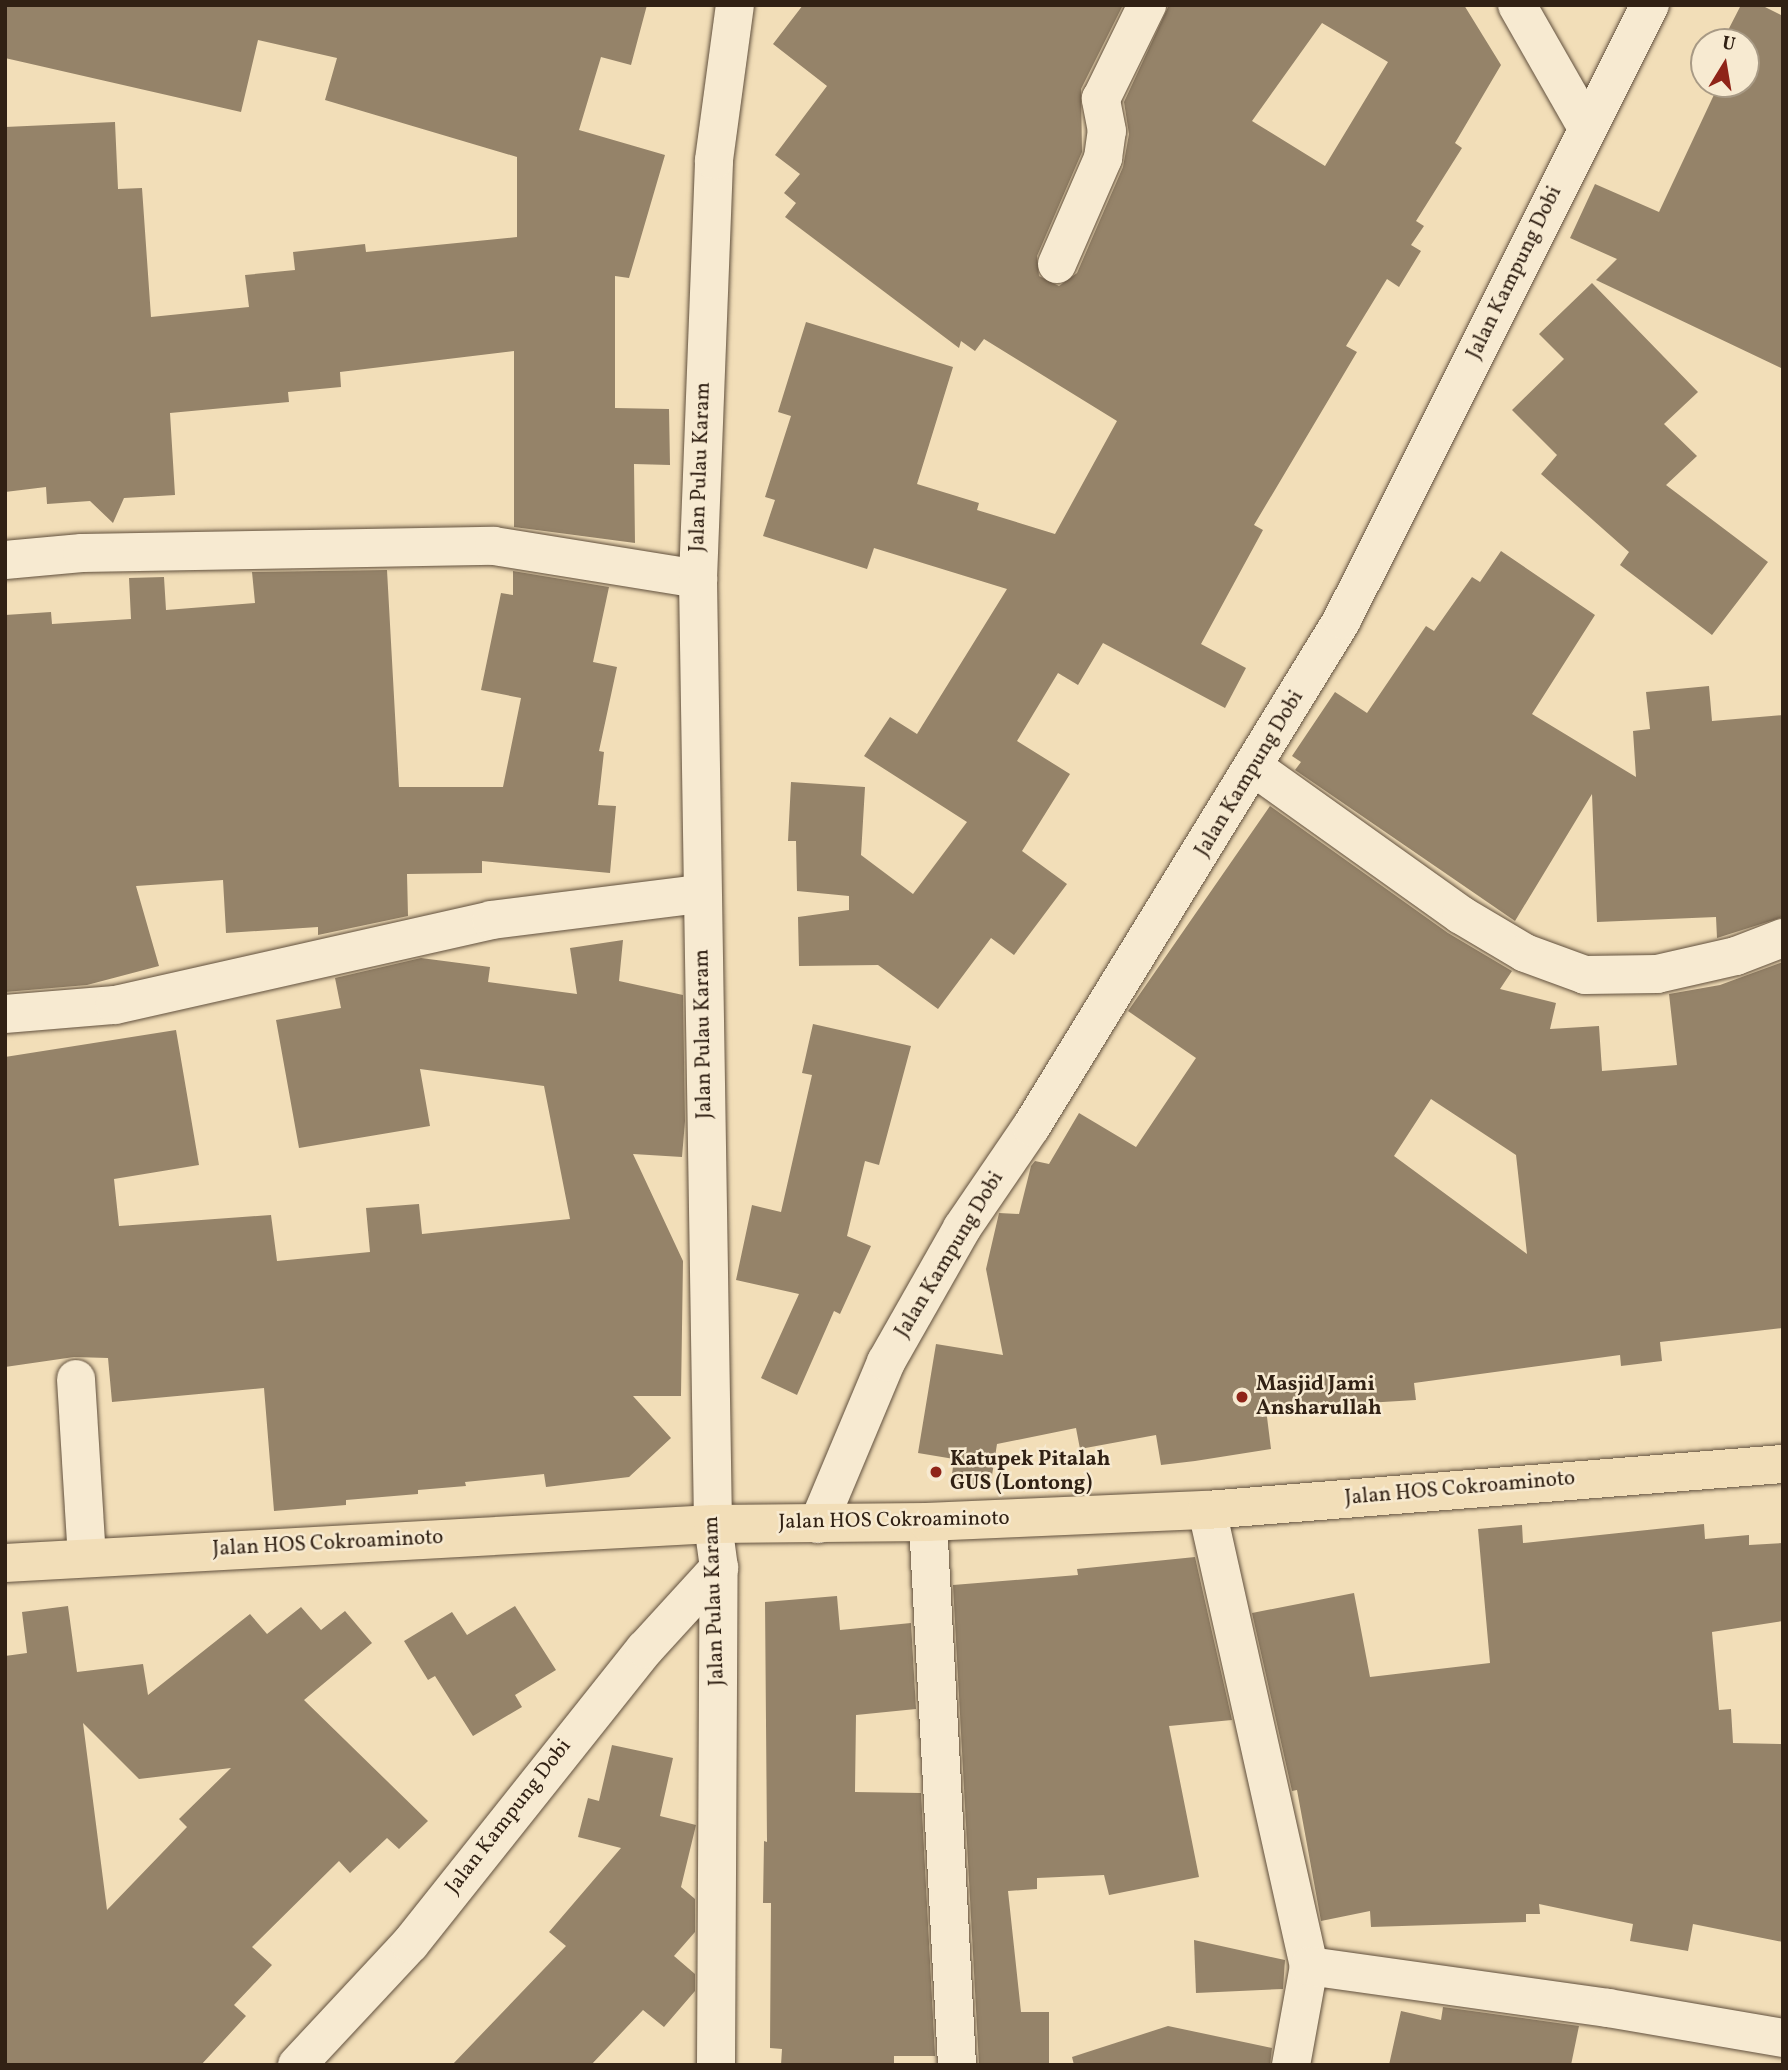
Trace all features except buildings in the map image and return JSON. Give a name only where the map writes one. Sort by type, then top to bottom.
[{"type":"main road","name":"Jalan HOS Cokroaminoto","points":[[5,1563],[713,1524],[928,1522],[1207,1510],[1783,1464]]},
{"type":"street","name":"Jalan Pulau Karam","points":[[716,2065],[719,1568],[713,1524],[698,579],[714,160],[735,5]]},
{"type":"street","points":[[1057,264],[1103,158],[1107,131],[1101,99],[1147,5]]},
{"type":"street","points":[[1517,5],[1586,126]]},
{"type":"street","name":"Jalan Kampung Dobi","points":[[818,1524],[886,1362],[962,1228],[1255,768],[1342,620],[1424,464],[1586,126],[1650,5]]},
{"type":"street","points":[[5,560],[82,553],[494,546],[698,579]]},
{"type":"street","points":[[1255,768],[1461,915],[1525,953],[1585,975],[1657,974],[1736,956],[1783,939]]},
{"type":"street","points":[[5,1014],[115,1005],[491,920],[701,894]]},
{"type":"street","points":[[76,1379],[87,1557]]},
{"type":"street","points":[[1207,1510],[1309,1966],[1291,2065]]},
{"type":"street","points":[[928,1522],[957,2065]]},
{"type":"street","name":"Jalan Kampung Dobi","points":[[313,2060],[410,1944],[645,1648],[719,1568]]},
{"type":"street","points":[[1309,1966],[1608,2008],[1783,2038]]},
{"type":"place","name":"Masjid Jami Ansharullah","points":[[1242,1397]]},
{"type":"place","name":"Katupek Pitalah GUS (Lontong)","points":[[936,1472]]}]
